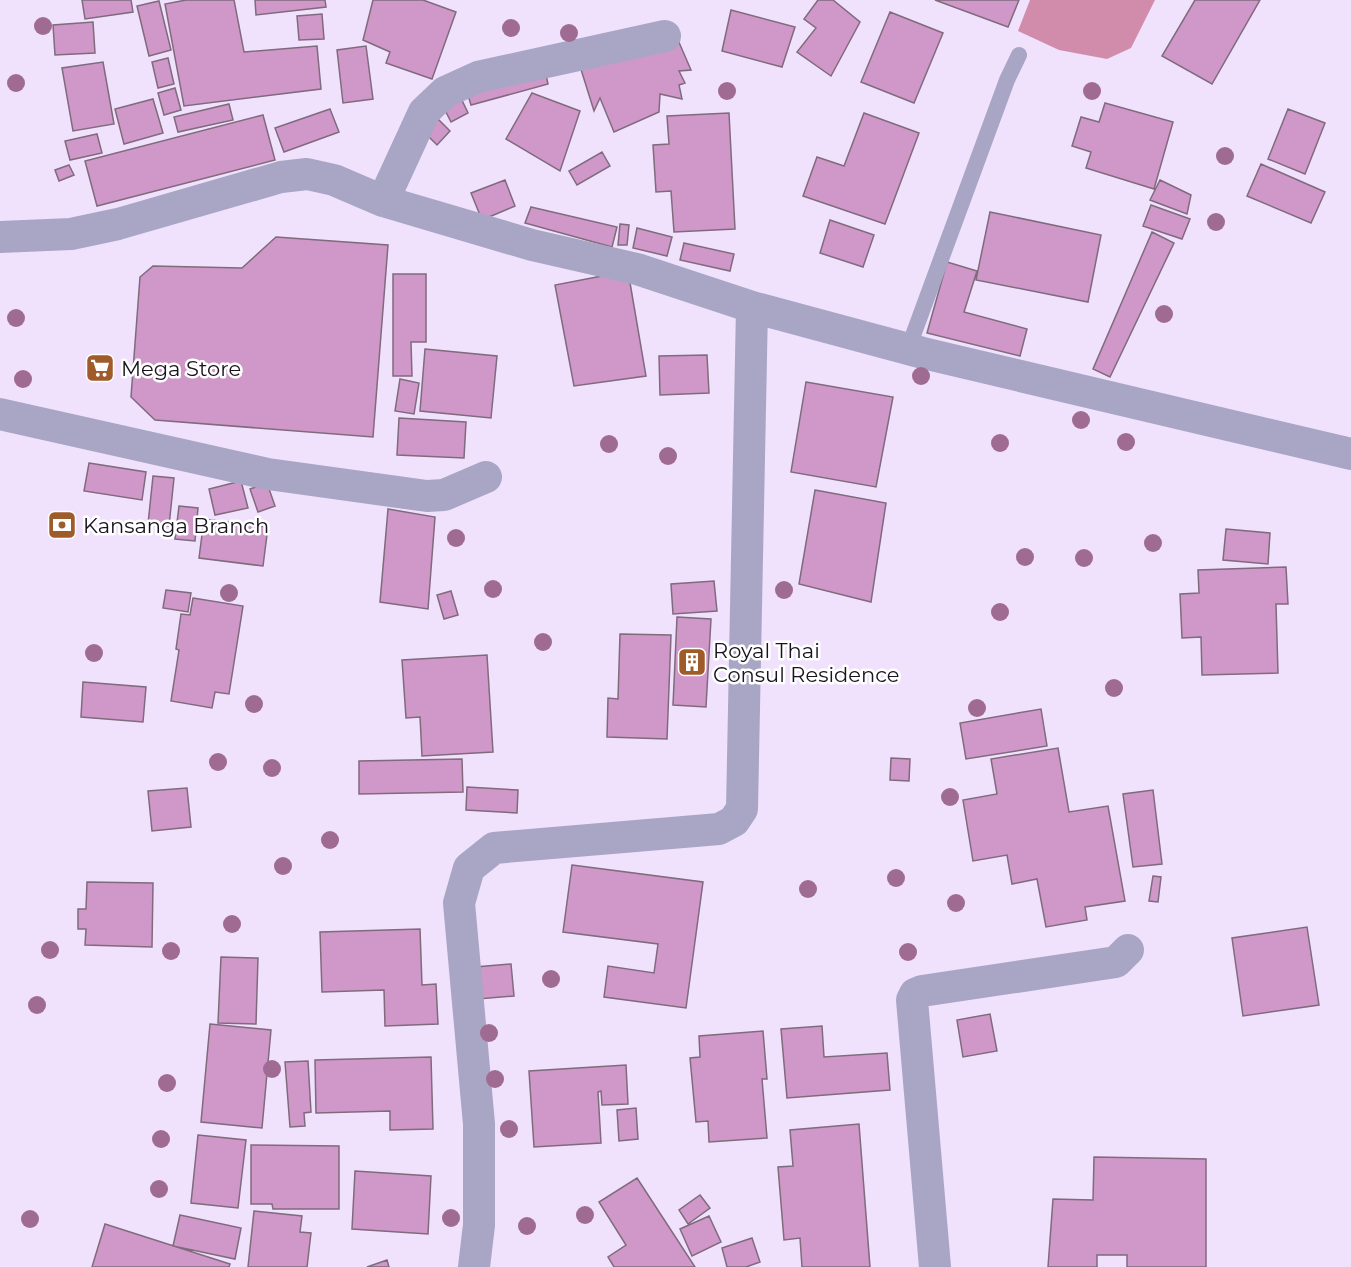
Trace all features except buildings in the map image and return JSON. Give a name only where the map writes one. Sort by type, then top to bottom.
[{"type":"street","points":[[383,201],[424,112],[445,92],[478,77],[665,36]]},
{"type":"street","points":[[0,237],[71,234],[118,224],[281,177],[307,174],[334,180],[383,201],[532,245],[637,269],[752,308],[908,349],[1351,454]]},
{"type":"street","points":[[474,1267],[479,1225],[479,1124],[459,903],[469,868],[494,848],[719,828],[734,821],[742,809],[752,308]]},
{"type":"street","points":[[0,414],[268,474],[427,496],[444,495],[486,477]]},
{"type":"street","points":[[935,1267],[912,1000],[915,994],[922,991],[1116,962],[1128,950]]},
{"type":"lane","points":[[908,349],[1007,80],[1019,55]]},
{"type":"shaded area","points":[[1030,0],[1155,0],[1131,48],[1107,59],[1059,50],[1018,31]]},
{"type":"place","name":"Mega Store","points":[[100,368]]},
{"type":"place","name":"Kansanga Branch","points":[[62,525]]},
{"type":"place","name":"Royal Thai Consul Residence","points":[[692,662]]}]
